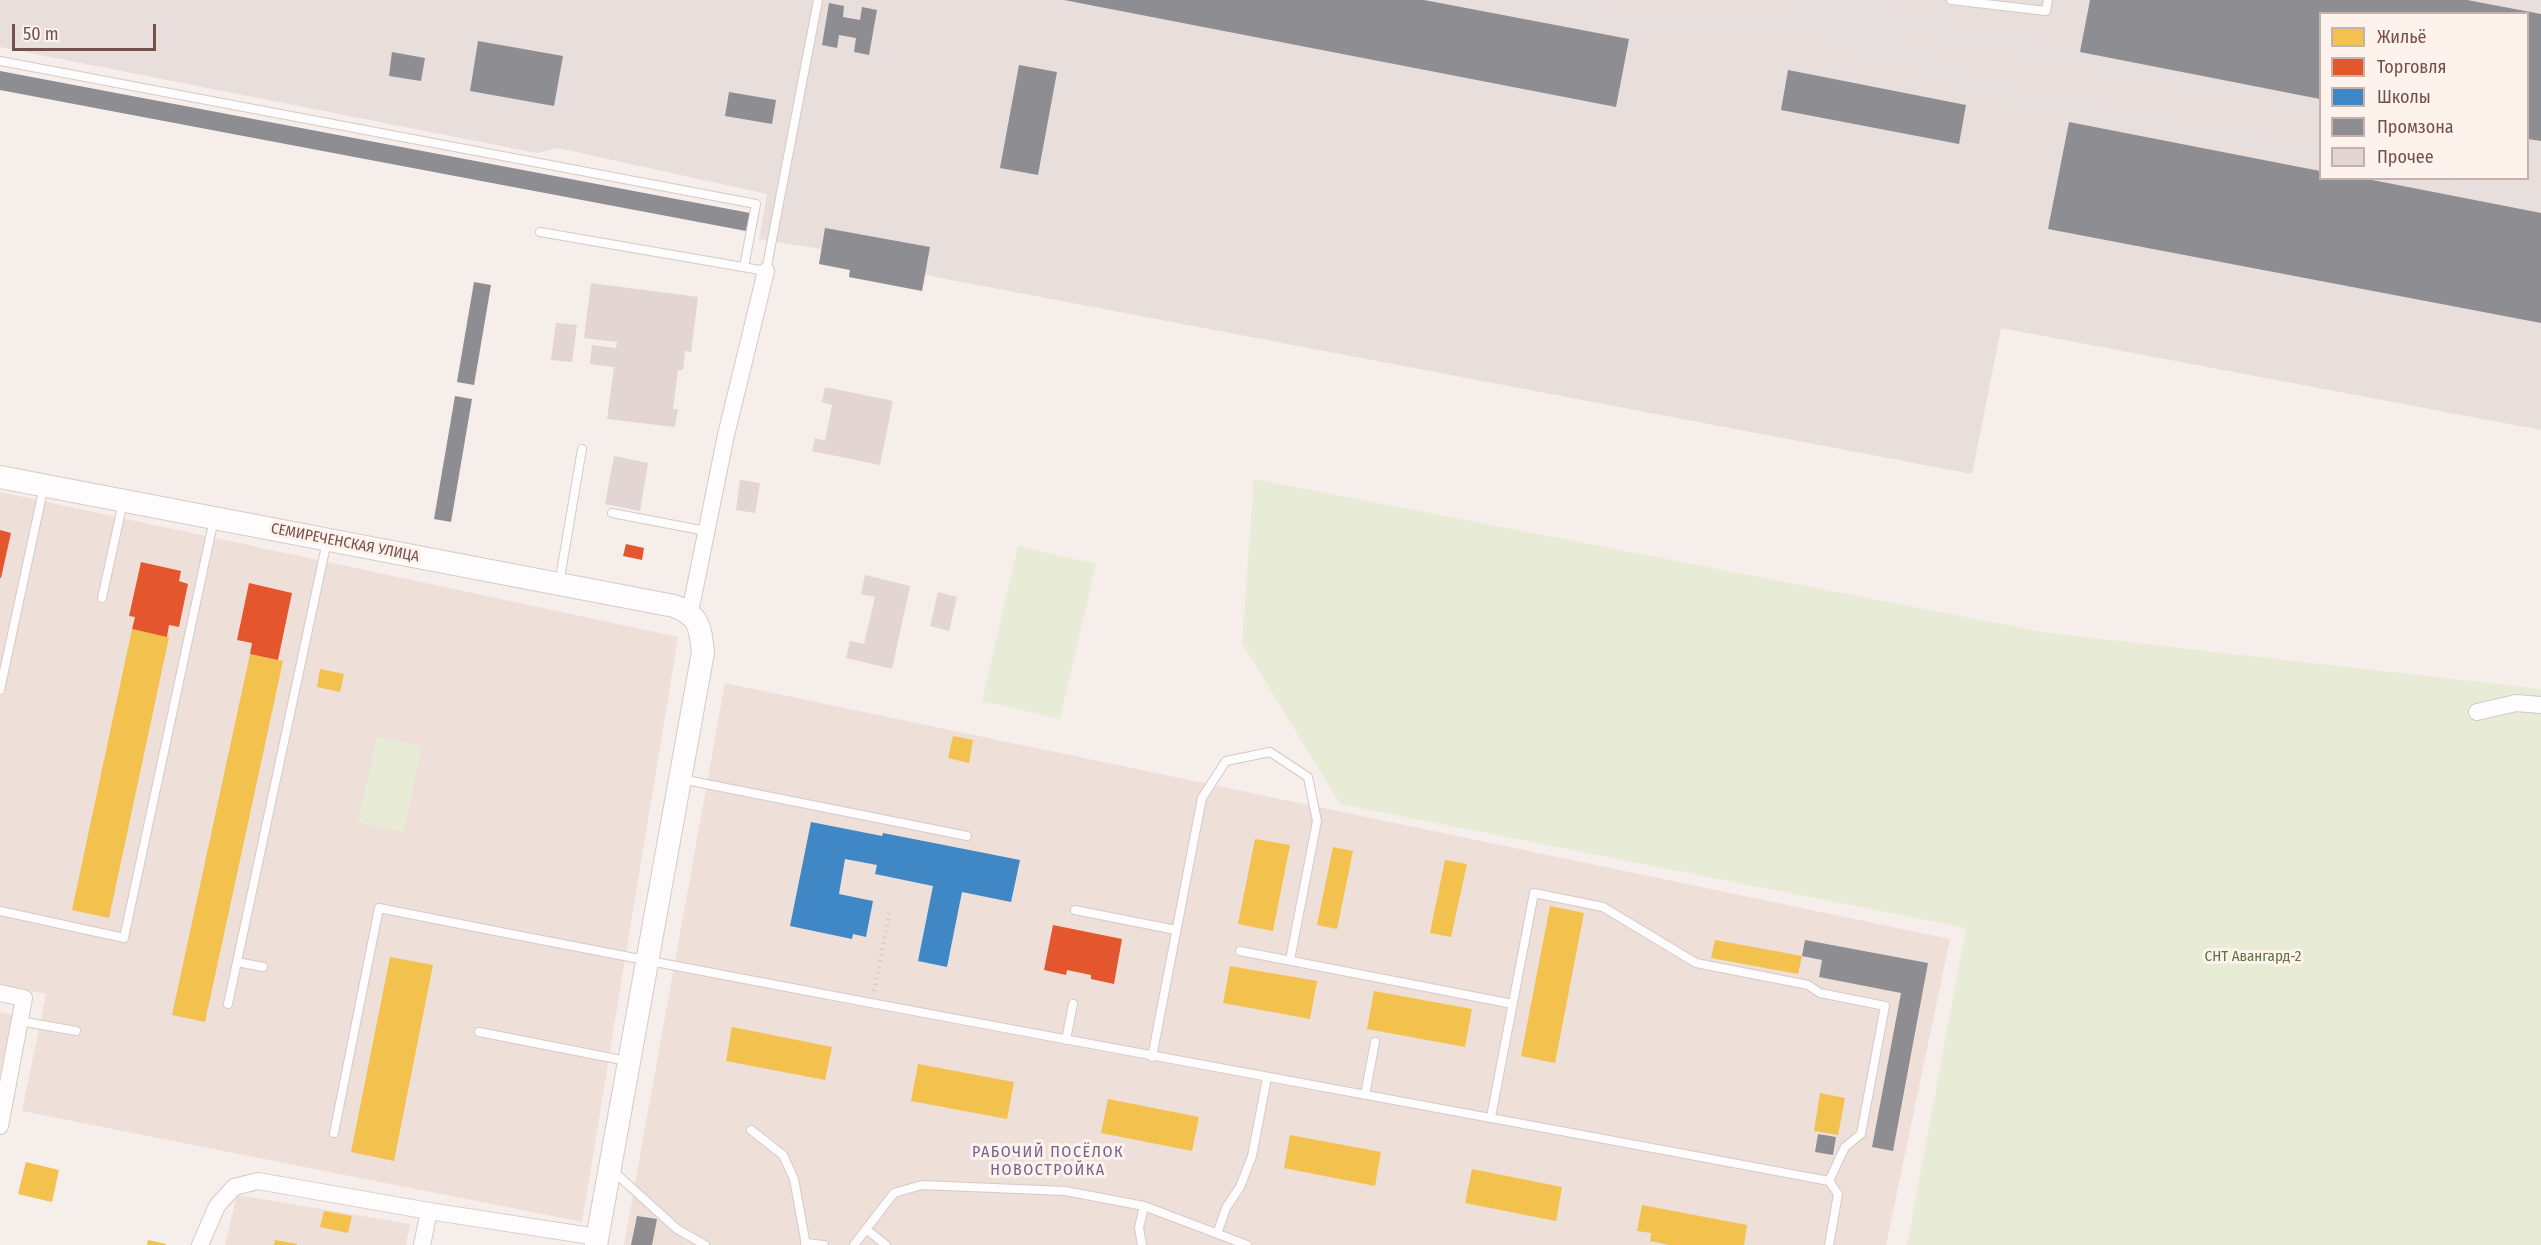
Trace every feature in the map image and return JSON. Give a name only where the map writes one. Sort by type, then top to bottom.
[{"type":"main road","name":"СЕМИРЕЧЕНСКАЯ УЛИЦА","points":[[0,477],[674,606],[690,612]]},
{"type":"main road","points":[[596,1241],[649,962],[703,652],[700,628],[690,612]]},
{"type":"street","points":[[690,612],[726,435],[766,271]]},
{"type":"street","points":[[2477,711],[2516,703],[2541,705]]},
{"type":"street","points":[[0,993],[24,998],[0,1126]]},
{"type":"street","points":[[200,1245],[217,1206],[234,1187],[258,1181],[596,1241]]},
{"type":"street","points":[[422,1245],[429,1211]]},
{"type":"lane","points":[[540,232],[766,271],[818,0]]},
{"type":"lane","points":[[1951,0],[2046,11],[2048,0]]},
{"type":"lane","points":[[0,61],[756,204],[744,267]]},
{"type":"lane","points":[[559,584],[582,449]]},
{"type":"lane","points":[[0,690],[44,485]]},
{"type":"lane","points":[[102,598],[123,501]]},
{"type":"lane","points":[[612,513],[706,531]]},
{"type":"lane","points":[[0,911],[124,938],[214,518]]},
{"type":"lane","points":[[228,1004],[328,540]]},
{"type":"lane","points":[[1152,1057],[1202,798],[1226,761],[1270,752],[1308,777],[1317,821],[1290,960]]},
{"type":"lane","points":[[681,778],[967,836]]},
{"type":"lane","points":[[1491,1117],[1534,893],[1603,907],[1696,963],[1808,985],[1820,993],[1885,1006],[1861,1134],[1845,1147],[1829,1181]]},
{"type":"lane","points":[[334,1133],[379,908],[649,962],[1152,1057],[1491,1117],[1829,1181],[1838,1194],[1828,1245]]},
{"type":"lane","points":[[1075,910],[1176,930]]},
{"type":"lane","points":[[1240,951],[1513,1004]]},
{"type":"lane","points":[[237,962],[263,967]]},
{"type":"lane","points":[[1066,1040],[1073,1004]]},
{"type":"lane","points":[[20,1021],[76,1031]]},
{"type":"lane","points":[[479,1032],[630,1061]]},
{"type":"lane","points":[[1365,1095],[1374,1042]]},
{"type":"lane","points":[[1217,1234],[1226,1208],[1240,1186],[1252,1156],[1267,1078]]},
{"type":"lane","points":[[751,1130],[783,1155],[794,1179],[805,1244],[824,1245]]},
{"type":"lane","points":[[609,1168],[677,1229],[705,1245]]},
{"type":"lane","points":[[854,1245],[894,1193],[922,1185],[1065,1191],[1144,1206],[1247,1245]]},
{"type":"lane","points":[[1142,1245],[1139,1228],[1144,1206]]},
{"type":"lane","points":[[866,1229],[886,1245]]},
{"type":"path","points":[[872,1003],[890,910]]},
{"type":"shaded area","points":[[0,0],[2541,0],[2541,430],[2001,328],[1972,474],[925,275],[922,291],[849,277],[850,270],[819,264],[821,249],[759,239],[767,194],[558,148],[537,153],[0,47]]},
{"type":"shaded area","points":[[0,492],[678,637],[582,1222],[22,1111],[46,994],[0,984]]},
{"type":"shaded area","points":[[725,683],[1950,939],[1886,1245],[624,1245]]},
{"type":"shaded area","points":[[0,1012],[12,1015],[0,1075]]},
{"type":"shaded area","points":[[237,1195],[410,1224],[406,1245],[225,1245]]},
{"type":"green space","name":"СНТ Авангард-2","points":[[1254,479],[2048,633],[2541,689],[2541,1245],[1907,1245],[1966,928],[1340,804],[1242,643]]},
{"type":"green space","points":[[1018,546],[1096,564],[1060,719],[982,701]]},
{"type":"green space","points":[[377,737],[422,746],[404,832],[358,822]]},
{"type":"building: Жильё","points":[[132,629],[169,637],[109,918],[72,910]]},
{"type":"building: Жильё","points":[[250,654],[283,661],[205,1022],[172,1015]]},
{"type":"building: Жильё","points":[[320,669],[344,674],[340,692],[317,687]]},
{"type":"building: Жильё","points":[[953,736],[973,740],[969,763],[948,758]]},
{"type":"building: Жильё","points":[[1255,839],[1290,845],[1273,931],[1238,924]]},
{"type":"building: Жильё","points":[[1333,847],[1353,851],[1337,929],[1317,925]]},
{"type":"building: Жильё","points":[[1445,860],[1467,864],[1451,937],[1430,933]]},
{"type":"building: Жильё","points":[[1550,906],[1584,913],[1555,1063],[1521,1056]]},
{"type":"building: Жильё","points":[[1715,940],[1802,956],[1798,974],[1711,958]]},
{"type":"building: Жильё","points":[[390,957],[433,965],[394,1161],[351,1152]]},
{"type":"building: Жильё","points":[[1230,966],[1317,981],[1310,1019],[1223,1003]]},
{"type":"building: Жильё","points":[[1374,991],[1472,1009],[1465,1047],[1367,1029]]},
{"type":"building: Жильё","points":[[732,1027],[832,1047],[825,1080],[726,1061]]},
{"type":"building: Жильё","points":[[918,1064],[1014,1082],[1007,1119],[911,1101]]},
{"type":"building: Жильё","points":[[1820,1093],[1845,1098],[1838,1135],[1814,1131]]},
{"type":"building: Жильё","points":[[1108,1099],[1199,1117],[1192,1151],[1101,1133]]},
{"type":"building: Жильё","points":[[1290,1135],[1381,1152],[1375,1186],[1284,1168]]},
{"type":"building: Жильё","points":[[26,1162],[59,1170],[52,1202],[18,1194]]},
{"type":"building: Жильё","points":[[1472,1169],[1562,1187],[1556,1221],[1465,1203]]},
{"type":"building: Жильё","points":[[1642,1205],[1747,1225],[1744,1245],[1669,1245],[1650,1241],[1651,1233],[1637,1231]]},
{"type":"building: Жильё","points":[[324,1211],[352,1216],[348,1233],[320,1227]]},
{"type":"building: Жильё","points":[[148,1240],[166,1244],[166,1245],[147,1245]]},
{"type":"building: Жильё","points":[[275,1240],[297,1244],[297,1245],[274,1245]]},
{"type":"building: Торговля","points":[[0,530],[11,533],[1,578],[0,578]]},
{"type":"building: Торговля","points":[[626,544],[644,548],[642,560],[623,556]]},
{"type":"building: Торговля","points":[[141,562],[181,571],[179,581],[188,584],[179,627],[169,625],[167,637],[132,629],[135,617],[129,616]]},
{"type":"building: Торговля","points":[[249,583],[292,593],[278,660],[250,654],[252,643],[237,640]]},
{"type":"building: Торговля","points":[[1053,925],[1122,939],[1114,984],[1091,979],[1091,975],[1067,970],[1066,975],[1044,970]]},
{"type":"building: Школы","points":[[811,822],[882,836],[883,833],[1020,860],[1011,902],[962,892],[947,967],[918,961],[933,886],[875,874],[877,865],[845,859],[839,894],[873,901],[866,937],[853,934],[852,939],[790,926]]},
{"type":"building: Промзона","points":[[1064,0],[1424,0],[1629,39],[1616,107]]},
{"type":"building: Промзона","points":[[2090,0],[2467,0],[2541,14],[2541,141],[2529,139],[2529,12],[2319,12],[2319,99],[2080,52]]},
{"type":"building: Промзона","points":[[829,3],[844,6],[843,17],[860,20],[862,7],[877,10],[869,55],[854,52],[856,38],[839,35],[837,48],[822,45]]},
{"type":"building: Промзона","points":[[478,41],[563,56],[554,106],[470,91]]},
{"type":"building: Промзона","points":[[392,52],[425,58],[421,81],[389,76]]},
{"type":"building: Промзона","points":[[1019,65],[1057,72],[1038,175],[1000,168]]},
{"type":"building: Промзона","points":[[1788,70],[1966,105],[1959,144],[1781,110]]},
{"type":"building: Промзона","points":[[0,71],[750,213],[746,231],[0,90]]},
{"type":"building: Промзона","points":[[729,92],[776,100],[772,124],[725,116]]},
{"type":"building: Промзона","points":[[2069,122],[2319,171],[2319,180],[2372,180],[2541,213],[2541,323],[2048,229]]},
{"type":"building: Промзона","points":[[825,228],[930,247],[922,291],[849,277],[850,270],[819,264]]},
{"type":"building: Промзона","points":[[474,282],[491,285],[474,385],[457,382]]},
{"type":"building: Промзона","points":[[455,396],[472,399],[451,522],[434,519]]},
{"type":"building: Промзона","points":[[1805,940],[1928,963],[1893,1151],[1872,1147],[1901,993],[1819,977],[1822,960],[1802,956]]},
{"type":"building: Промзона","points":[[1818,1134],[1836,1137],[1833,1155],[1815,1152]]},
{"type":"building: Промзона","points":[[637,1216],[657,1219],[652,1245],[631,1245]]},
{"type":"building: Прочее","points":[[591,283],[698,297],[691,352],[685,351],[683,370],[678,370],[673,409],[678,409],[675,427],[607,419],[614,367],[590,364],[592,345],[616,348],[617,342],[584,338]]},
{"type":"building: Прочее","points":[[556,323],[577,325],[572,362],[551,360]]},
{"type":"building: Прочее","points":[[825,387],[893,401],[880,465],[812,451],[815,438],[825,441],[832,405],[822,402]]},
{"type":"building: Прочее","points":[[614,456],[648,463],[640,511],[605,504]]},
{"type":"building: Прочее","points":[[740,480],[760,483],[755,513],[736,510]]},
{"type":"building: Прочее","points":[[865,575],[910,586],[892,669],[846,658],[850,641],[864,644],[875,597],[861,594]]},
{"type":"building: Прочее","points":[[938,592],[957,597],[949,631],[930,626]]},
{"type":"railway","points":[[1497,0],[1598,18],[1727,19],[1783,24],[1823,33],[1888,55]]},
{"type":"railway","points":[[1794,0],[1814,8],[1933,70],[1988,90],[2042,103],[2319,157]]},
{"type":"railway","points":[[1837,0],[1871,13],[1930,30],[2319,105]]},
{"type":"railway","points":[[2529,145],[2541,147]]},
{"type":"railway","points":[[2442,180],[2541,200]]},
{"type":"district","name":"РАБОЧИЙ ПОСЁЛОК НОВОСТРОЙКА","points":[[1048,1162]]}]
